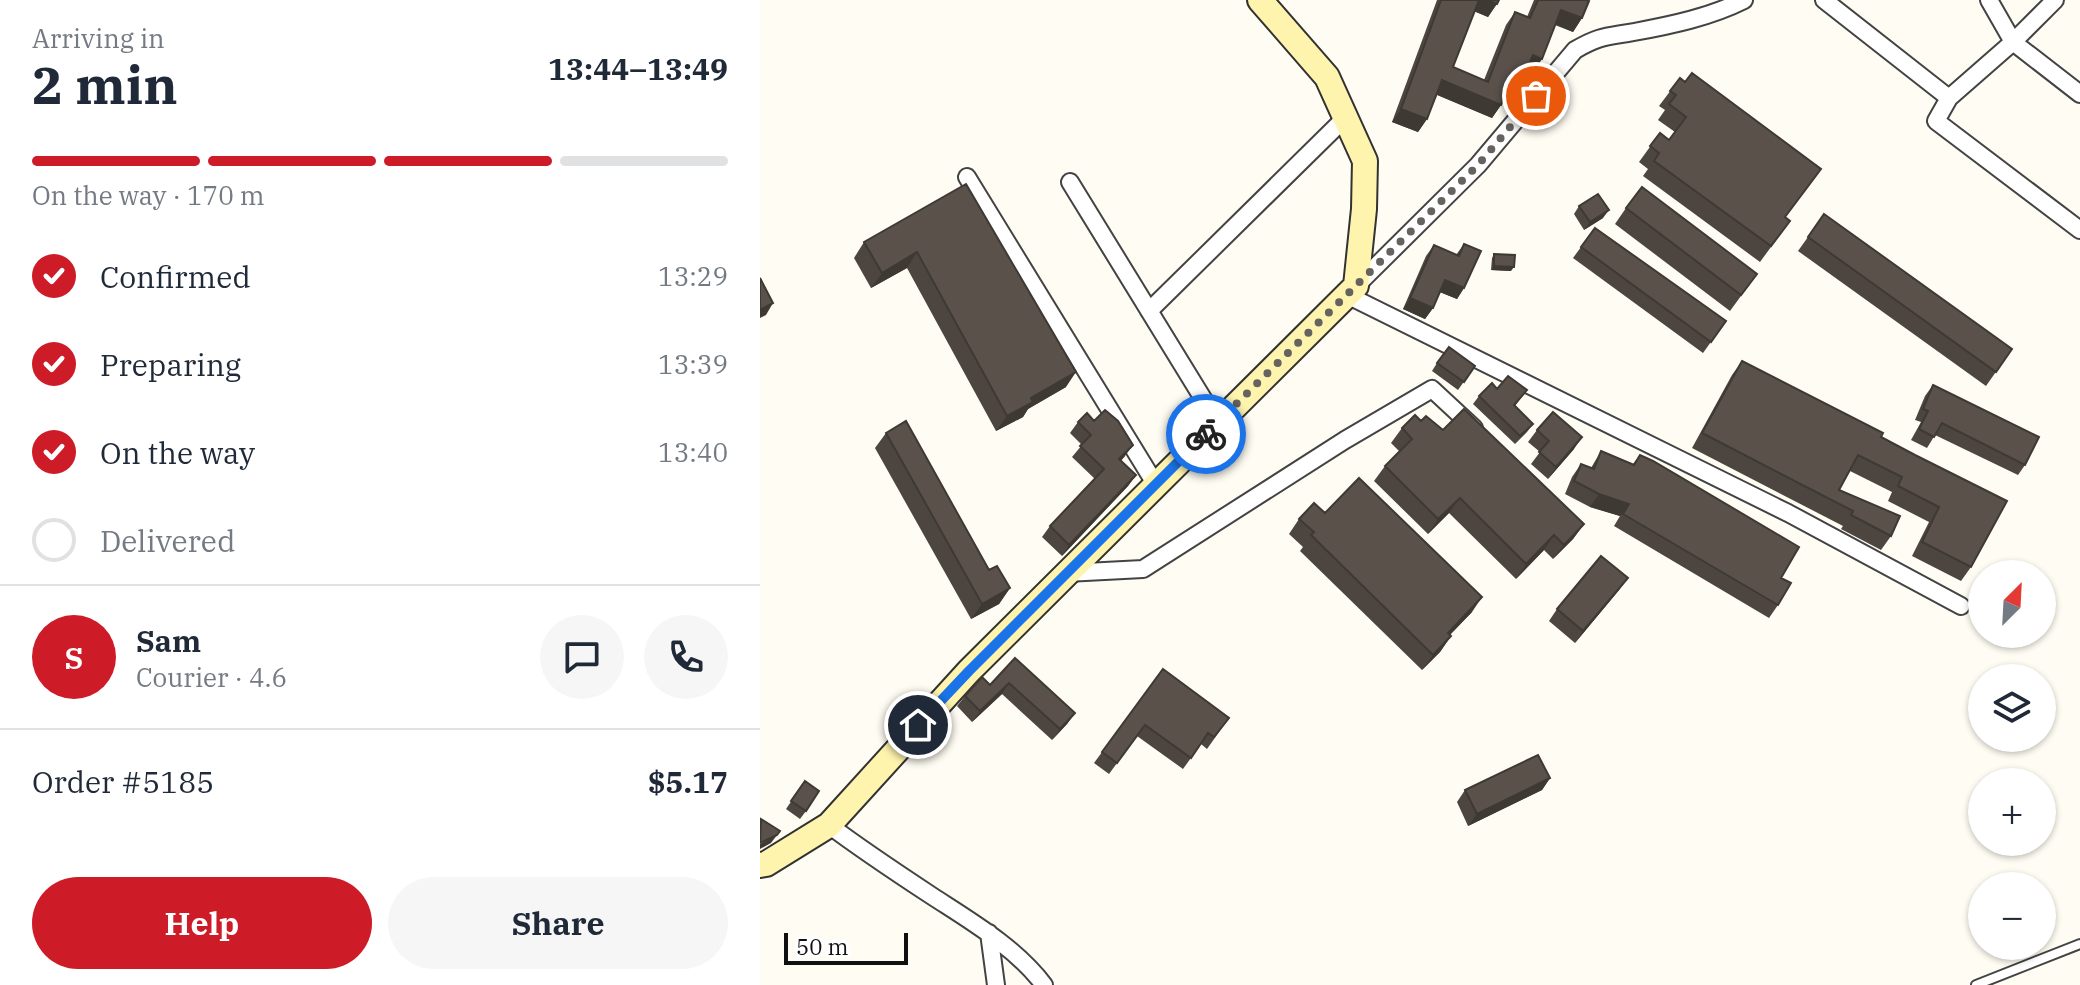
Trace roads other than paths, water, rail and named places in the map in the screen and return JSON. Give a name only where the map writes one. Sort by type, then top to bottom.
[{"type":"street","points":[[1260,0],[1327,77],[1365,161],[1364,209],[1351,290]]},
{"type":"street","points":[[762,868],[829,825],[969,671],[1478,165],[1575,50],[1597,37],[1630,33],[1721,11],[1744,0]]},
{"type":"street","points":[[1824,0],[1949,98]]},
{"type":"street","points":[[1989,0],[2013,42],[2080,94]]},
{"type":"street","points":[[2055,0],[1949,98],[1936,121],[2080,230]]},
{"type":"street","points":[[1149,311],[1345,118]]},
{"type":"street","points":[[967,177],[1156,485]]},
{"type":"street","points":[[1070,182],[1218,423]]},
{"type":"street","points":[[1351,290],[1788,513],[1961,606]]},
{"type":"street","points":[[1066,573],[1143,569],[1345,440],[1432,389],[1488,440]]},
{"type":"street","points":[[829,825],[989,933],[1031,968],[1044,985]]},
{"type":"street","points":[[989,933],[996,985]]},
{"type":"lane","points":[[1976,985],[2080,944]]}]
